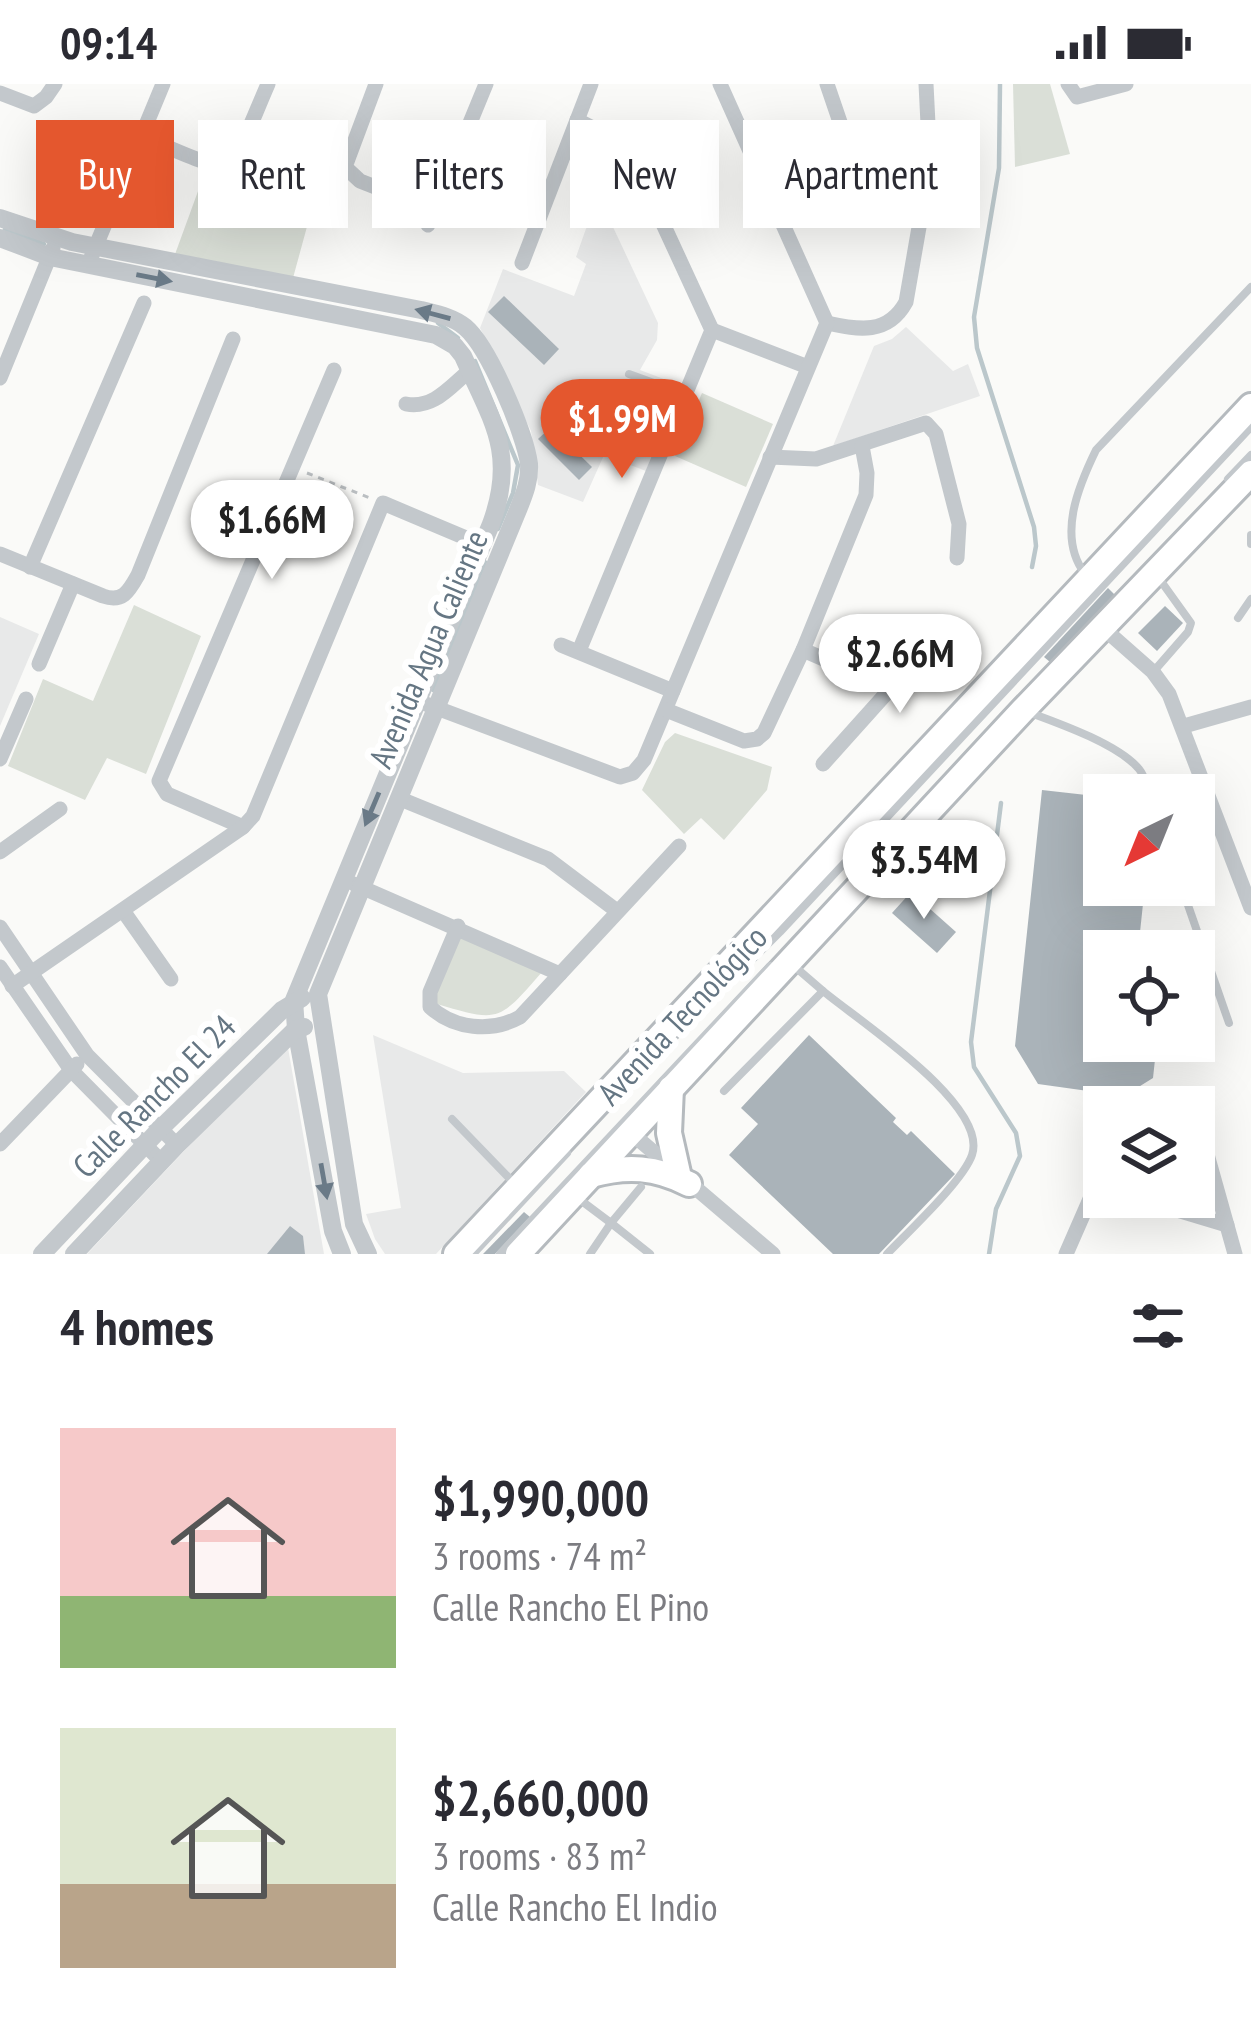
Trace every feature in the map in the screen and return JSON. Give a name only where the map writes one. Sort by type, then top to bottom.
[{"type":"main road","name":"Avenida Tecnológico","points":[[456,1254],[518,1188],[1023,710],[1102,627],[1145,553],[1251,406]]},
{"type":"main road","name":"Avenida Tecnológico","points":[[518,1254],[671,1088],[753,969],[1089,580],[1145,553],[1251,473]]},
{"type":"main road","points":[[671,1088],[669,1132],[683,1179]]},
{"type":"main road","points":[[582,1185],[627,1168],[651,1169],[683,1179]]},
{"type":"street","points":[[0,93],[34,106],[55,84]]},
{"type":"street","points":[[148,120],[163,84]]},
{"type":"street","points":[[174,150],[210,165],[232,162],[268,84]]},
{"type":"street","points":[[376,84],[346,160],[347,171],[431,218],[486,84]]},
{"type":"street","points":[[577,120],[591,84]]},
{"type":"street","points":[[427,704],[620,777],[633,773],[644,760],[827,323],[720,84]]},
{"type":"street","points":[[827,84],[839,120]]},
{"type":"street","points":[[827,323],[867,330],[893,320],[906,302],[930,164],[926,84]]},
{"type":"street","points":[[1067,84],[1077,97],[1126,84]]},
{"type":"street","points":[[522,263],[570,138]]},
{"type":"street","name":"Avenida Agua Caliente","points":[[0,218],[54,248]]},
{"type":"street","points":[[91,256],[103,228]]},
{"type":"street","points":[[665,228],[712,330],[808,367]]},
{"type":"street","name":"Avenida Agua Caliente","points":[[0,238],[256,299],[436,335],[455,346],[500,442],[504,483],[398,798],[294,1000],[333,1231],[342,1254]]},
{"type":"street","points":[[0,379],[4,359],[54,248]]},
{"type":"street","name":"Avenida Agua Caliente","points":[[91,256],[260,278],[456,321],[474,335],[485,353],[529,460],[527,487],[427,704],[352,883],[318,994],[354,1224],[368,1254]]},
{"type":"street","points":[[256,299],[260,278]]},
{"type":"street","points":[[31,566],[144,302]]},
{"type":"street","points":[[579,651],[712,330]]},
{"type":"street","points":[[0,554],[114,600],[124,596],[138,575],[233,339]]},
{"type":"street","points":[[243,827],[167,794],[160,785],[334,370]]},
{"type":"street","points":[[406,404],[419,407],[433,402],[469,371]]},
{"type":"street","points":[[770,457],[806,460],[862,446],[915,424],[931,426],[959,524],[957,558]]},
{"type":"street","points":[[666,710],[744,740],[757,739],[766,729],[866,494],[862,446]]},
{"type":"street","points":[[12,986],[243,827],[260,805],[383,503],[466,538]]},
{"type":"street","points":[[39,664],[73,584]]},
{"type":"street","points":[[1102,627],[1153,672],[1184,726],[1251,908]]},
{"type":"street","points":[[823,764],[891,688],[927,633]]},
{"type":"street","points":[[561,645],[673,691]]},
{"type":"street","points":[[803,650],[891,688]]},
{"type":"street","points":[[0,759],[26,699]]},
{"type":"street","points":[[1184,726],[1251,707]]},
{"type":"street","points":[[398,798],[548,859],[617,910]]},
{"type":"street","points":[[0,851],[60,809]]},
{"type":"street","points":[[458,926],[428,1001],[447,1019],[492,1028],[508,1024],[520,1017],[679,846]]},
{"type":"street","points":[[352,883],[560,974]]},
{"type":"street","points":[[124,912],[171,979]]},
{"type":"street","points":[[0,927],[87,1055],[177,1144]]},
{"type":"street","points":[[0,967],[71,1070],[161,1161]]},
{"type":"street","name":"Calle Rancho El 24","points":[[42,1254],[160,1129],[294,1000],[318,994]]},
{"type":"street","points":[[296,1029],[320,1024]]},
{"type":"street","name":"Calle Rancho El 24","points":[[74,1254],[177,1144],[296,1029]]},
{"type":"street","points":[[0,1144],[87,1055]]},
{"type":"street","points":[[630,1132],[773,1254]]},
{"type":"street","points":[[1215,1184],[1235,1254]]},
{"type":"street","points":[[1069,1253],[1085,1218]]},
{"type":"street","points":[[1204,1218],[1227,1225]]},
{"type":"lane","points":[[1089,580],[1073,559],[1071,538],[1080,488],[1096,450],[1251,287]]},
{"type":"lane","points":[[629,374],[685,394]]},
{"type":"lane","points":[[777,946],[1145,553],[1251,427]]},
{"type":"lane","points":[[777,946],[1145,553],[1251,455]]},
{"type":"lane","points":[[1145,553],[1191,623],[1153,672]]},
{"type":"lane","points":[[1238,618],[1251,599]]},
{"type":"lane","points":[[1023,710],[1069,727],[1128,760],[1142,774]]},
{"type":"lane","points":[[1188,906],[1229,1023]]},
{"type":"lane","points":[[777,946],[823,991],[944,1089],[971,1124],[975,1140],[966,1168],[887,1254]]},
{"type":"lane","points":[[473,1254],[753,969]]},
{"type":"lane","points":[[500,1254],[753,969]]},
{"type":"lane","points":[[724,1091],[823,991]]},
{"type":"lane","points":[[452,1119],[518,1188]]},
{"type":"lane","points":[[582,1185],[611,1223],[650,1254]]},
{"type":"lane","points":[[590,1254],[641,1187]]},
{"type":"path","points":[[294,468],[383,503]]},
{"type":"shaded area","points":[[1013,84],[1050,84],[1070,154],[1015,167]]},
{"type":"shaded area","points":[[198,191],[198,228],[307,228],[293,278],[174,257]]},
{"type":"shaded area","points":[[586,228],[613,228],[658,323],[657,340],[640,370],[677,384],[646,471],[604,455],[583,502],[538,485],[531,431],[480,328],[503,269],[574,296],[586,264],[576,257]]},
{"type":"shaded area","points":[[906,327],[953,371],[968,364],[980,396],[833,446],[874,346]]},
{"type":"shaded area","points":[[702,393],[773,424],[746,487],[675,456]]},
{"type":"shaded area","points":[[134,605],[201,636],[146,774],[107,758],[85,800],[8,766],[43,679],[93,701]]},
{"type":"shaded area","points":[[0,617],[39,634],[0,726]]},
{"type":"shaded area","points":[[675,733],[772,767],[767,790],[724,840],[701,818],[684,834],[642,790],[665,742]]},
{"type":"shaded area","points":[[455,935],[542,972],[497,1014],[474,1014],[437,1004],[433,992]]},
{"type":"shaded area","points":[[373,1035],[463,1073],[564,1071],[586,1092],[436,1254],[385,1254],[366,1214],[401,1208]]},
{"type":"shaded area","points":[[287,1042],[324,1254],[87,1254]]},
{"type":"building","points":[[504,296],[559,349],[544,365],[488,312]]},
{"type":"building","points":[[582,402],[622,414],[616,434],[576,421]]},
{"type":"building","points":[[551,427],[592,467],[579,480],[538,439]]},
{"type":"building","points":[[1108,588],[1115,595],[1050,662],[1044,657]]},
{"type":"building","points":[[1165,606],[1183,623],[1157,651],[1138,633]]},
{"type":"building","points":[[1042,790],[1083,795],[1083,906],[1143,906],[1140,930],[1083,930],[1083,1062],[1155,1062],[1153,1078],[1140,1086],[1083,1086],[1083,1090],[1038,1084],[1015,1046]]},
{"type":"building","points":[[911,892],[956,932],[937,953],[892,913]]},
{"type":"building","points":[[809,1035],[896,1118],[893,1122],[907,1135],[911,1131],[955,1174],[879,1254],[833,1254],[729,1155],[758,1124],[741,1108]]},
{"type":"building","points":[[524,1212],[530,1217],[495,1254],[483,1254]]},
{"type":"building","points":[[290,1226],[303,1236],[305,1254],[267,1254]]},
{"type":"waterway","points":[[1000,84],[999,168],[974,317],[977,348],[1034,527],[1032,567]]},
{"type":"waterway","points":[[5,229],[44,244]]},
{"type":"waterway","points":[[438,323],[458,338]]},
{"type":"waterway","points":[[475,361],[518,465],[498,529]]},
{"type":"waterway","points":[[433,690],[485,562]]},
{"type":"waterway","points":[[989,1254],[996,1209],[1020,1156],[1016,1133],[974,1067],[971,1042],[1001,803]]}]
